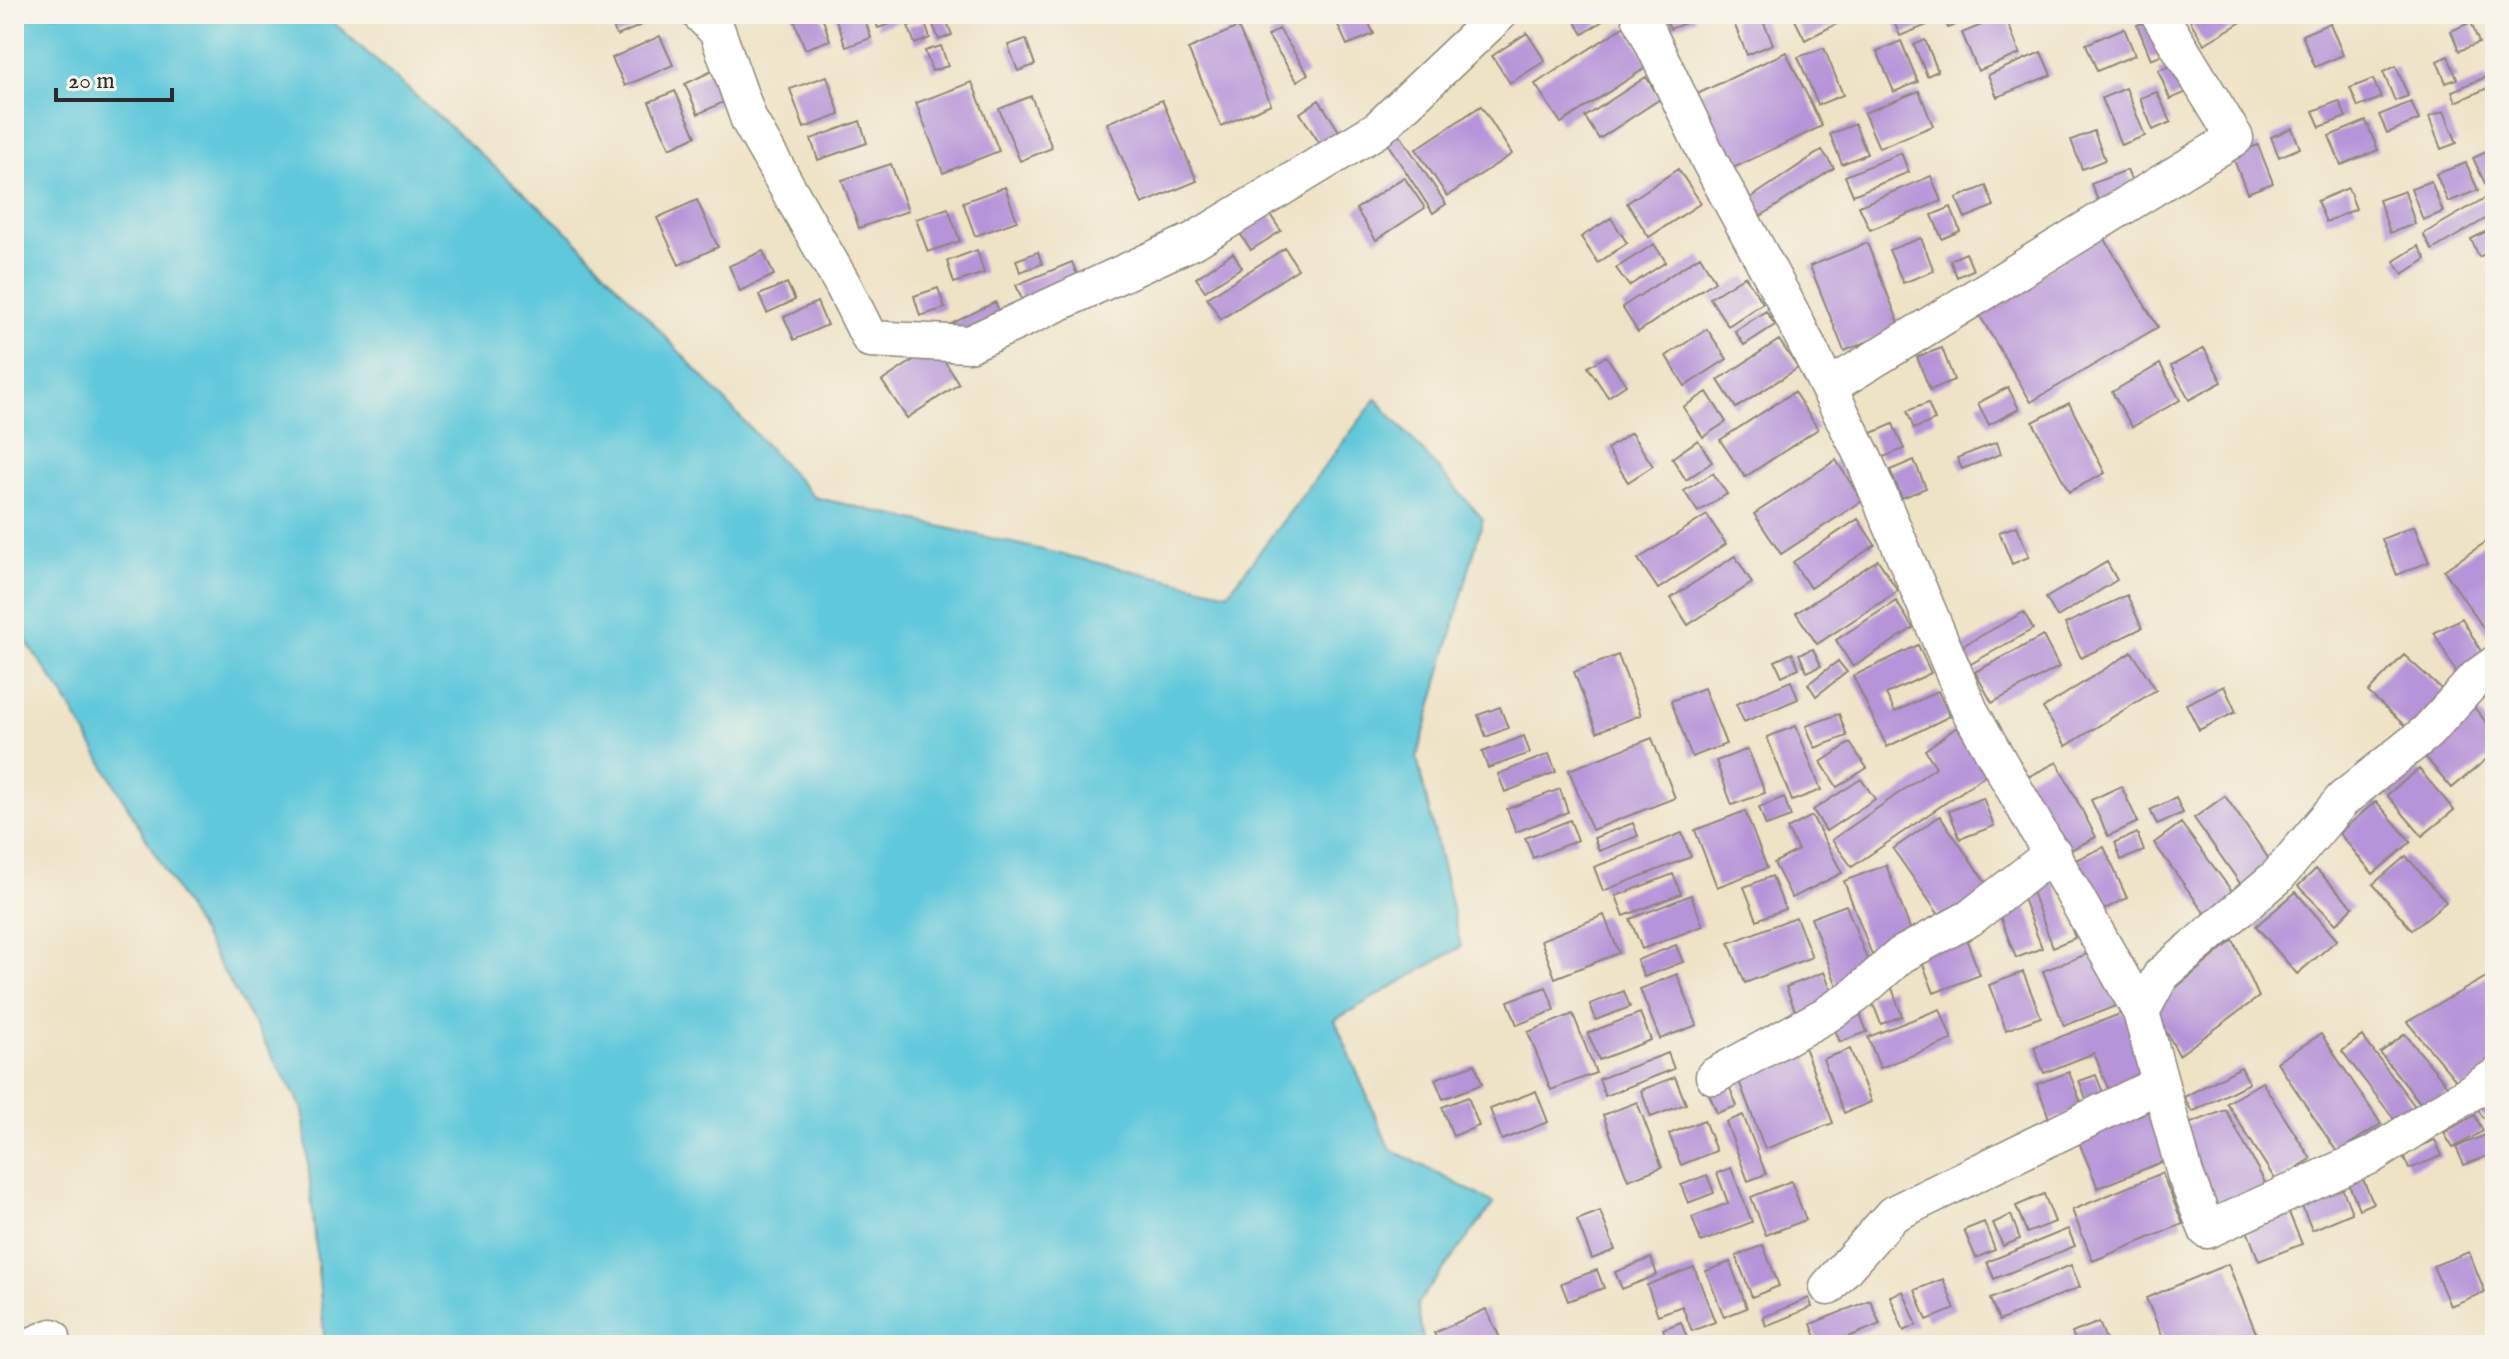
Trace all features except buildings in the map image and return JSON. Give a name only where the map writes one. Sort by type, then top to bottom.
[{"type":"street","points":[[700,14],[717,31],[749,120],[843,285],[870,339],[969,344],[1195,240],[1378,129],[1499,14]]},
{"type":"street","points":[[1639,14],[1710,162],[1783,297],[1863,457],[1970,711],[2141,1012],[2185,1174],[2207,1230],[2372,1155],[2495,1077]]},
{"type":"street","points":[[1829,387],[2235,138],[2159,14]]},
{"type":"street","points":[[2141,1012],[2161,975],[2277,877],[2343,799],[2427,732],[2477,677],[2495,664]]},
{"type":"street","points":[[1714,1076],[1826,1015],[1856,995],[1901,955],[1970,918],[2053,853]]},
{"type":"street","points":[[1828,1287],[1893,1214],[2160,1084]]},
{"type":"water","points":[[14,14],[324,14],[572,236],[814,497],[1228,593],[1376,399],[1483,519],[1417,758],[1461,947],[1335,1020],[1389,1148],[1494,1203],[1417,1304],[1424,1345],[325,1345],[303,1109],[62,693],[14,624]]}]
